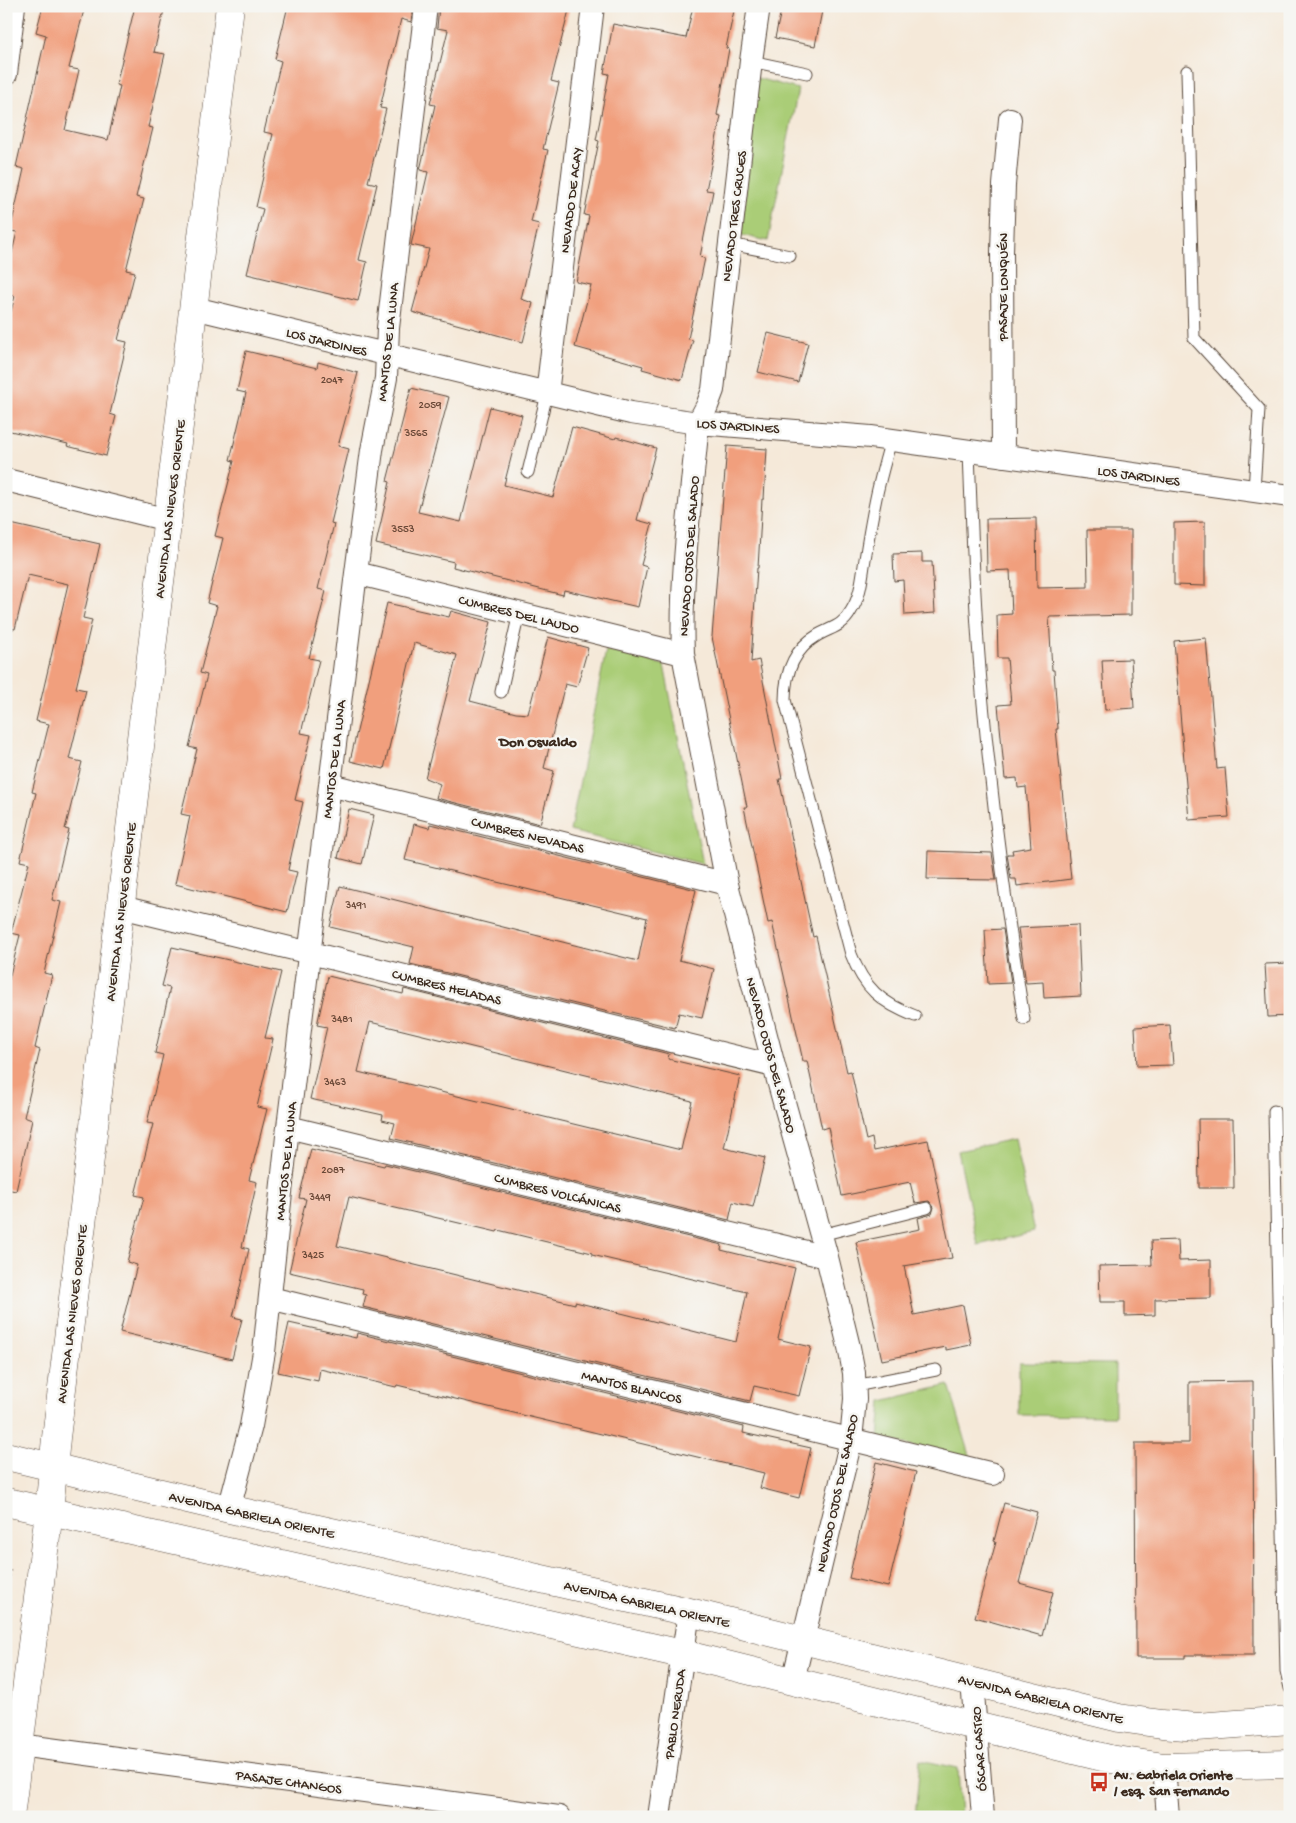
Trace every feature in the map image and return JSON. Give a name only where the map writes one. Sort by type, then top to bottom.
[{"type":"main road","name":"AVENIDA LAS NIEVES ORIENTE","points":[[10,1817],[19,1745],[15,1704],[48,1512],[230,6]]},
{"type":"main road","name":"AVENIDA GABRIELA ORIENTE","points":[[6,1456],[229,1509],[689,1612],[1119,1718],[1162,1724],[1197,1726],[1290,1720]]},
{"type":"main road","points":[[6,1502],[682,1654],[1110,1758],[1164,1767],[1290,1764]]},
{"type":"street","points":[[6,74],[14,6]]},
{"type":"street","name":"MANTOS DE LA LUNA","points":[[229,1509],[258,1390],[270,1298],[288,1126],[356,573],[372,450],[386,378],[388,328],[426,6]]},
{"type":"street","name":"NEVADO DE ACAY","points":[[547,394],[593,6]]},
{"type":"street","name":"NEVADO TRES CRUCES","points":[[698,423],[713,390],[759,6]]},
{"type":"street","name":"PASAJE LONQUÉN","points":[[1002,456],[1002,252],[1004,185],[1010,120]]},
{"type":"street","name":"LOS JARDINES","points":[[194,308],[631,413],[698,423],[774,428],[891,440],[1290,496]]},
{"type":"street","name":"NEVADO OJOS DEL SALADO","points":[[698,423],[682,595],[683,654],[727,884],[774,1066],[827,1257],[849,1347],[854,1386],[854,1420],[850,1440],[793,1681]]},
{"type":"street","points":[[6,480],[168,520]]},
{"type":"street","name":"CUMBRES DEL LAUDO","points":[[356,573],[683,654]]},
{"type":"street","name":"CUMBRES NEVADAS","points":[[330,785],[727,884]]},
{"type":"street","name":"CUMBRES HELADAS","points":[[121,907],[774,1066]]},
{"type":"street","name":"CUMBRES VOLCÁNICAS","points":[[288,1126],[827,1257]]},
{"type":"street","name":"MANTOS BLANCOS","points":[[270,1298],[993,1474]]},
{"type":"street","name":"PABLO NERUDA","points":[[659,1817],[689,1612]]},
{"type":"street","name":"ÓSCAR CASTRO","points":[[972,1681],[983,1817]]},
{"type":"street","name":"PASAJE CHANGOS","points":[[19,1745],[559,1817]]},
{"type":"street","points":[[1164,1767],[1168,1817]]},
{"type":"lane","points":[[751,61],[807,73]]},
{"type":"lane","points":[[1188,71],[1194,338],[1259,409],[1254,491]]},
{"type":"lane","points":[[730,244],[790,256]]},
{"type":"lane","points":[[528,472],[547,394]]},
{"type":"lane","points":[[891,440],[875,500],[862,580],[857,599],[846,619],[838,626],[806,643],[795,656],[788,672],[785,700],[851,954],[858,971],[868,987],[881,999],[897,1009],[915,1016]]},
{"type":"lane","points":[[969,451],[973,577],[983,702],[1001,866],[1024,1019]]},
{"type":"lane","points":[[501,692],[519,613]]},
{"type":"lane","points":[[1274,1111],[1286,1671],[1290,1688]]},
{"type":"lane","points":[[821,1234],[927,1208]]},
{"type":"lane","points":[[854,1386],[936,1370]]},
{"type":"green space","points":[[757,78],[798,89],[768,241],[741,235]]},
{"type":"green space","points":[[606,650],[664,665],[703,864],[570,831]]},
{"type":"green space","points":[[1014,1139],[1034,1232],[978,1245],[958,1151]]},
{"type":"green space","points":[[1019,1363],[1115,1364],[1115,1416],[1019,1415]]},
{"type":"green space","points":[[949,1385],[971,1459],[879,1438],[882,1401]]},
{"type":"green space","points":[[920,1760],[958,1768],[961,1817],[915,1817]]},
{"type":"building","points":[[43,6],[85,6],[69,68],[79,70],[65,130],[108,140],[120,86],[116,85],[135,6],[165,6],[154,52],[165,54],[148,127],[153,128],[136,197],[144,199],[126,270],[135,272],[118,340],[127,342],[110,414],[116,416],[106,456],[67,446],[68,444],[6,430],[6,330],[15,296],[6,294],[6,277],[17,232],[10,231],[24,169],[16,167],[46,35],[36,32]]},
{"type":"building","points":[[288,6],[413,6],[411,22],[401,19],[380,108],[386,109],[368,182],[377,184],[359,260],[367,262],[358,301],[247,274],[263,209],[256,207],[273,134],[264,132],[281,61],[275,59]]},
{"type":"building","points":[[439,6],[570,6],[551,81],[559,83],[543,149],[548,150],[531,222],[539,224],[521,299],[533,303],[523,342],[412,312],[429,249],[411,245],[428,172],[420,170],[435,105],[430,104],[448,30],[437,28]]},
{"type":"building","points":[[693,6],[735,6],[726,48],[729,49],[717,115],[721,116],[706,190],[713,191],[700,257],[705,258],[688,339],[693,340],[682,380],[642,369],[643,366],[575,347],[591,285],[576,282],[589,216],[584,215],[599,141],[596,140],[609,74],[604,73],[613,24],[686,38]]},
{"type":"building","points":[[782,6],[823,6],[815,46],[775,38]]},
{"type":"building","points":[[768,333],[808,343],[798,382],[758,372]]},
{"type":"building","points":[[246,351],[317,368],[318,362],[358,373],[338,446],[349,449],[331,523],[334,524],[318,589],[326,591],[309,658],[319,660],[301,733],[311,735],[295,800],[303,802],[288,870],[297,872],[287,912],[175,884],[190,816],[181,814],[197,749],[189,747],[207,675],[200,673],[217,606],[207,603],[223,538],[215,536],[234,461],[230,460],[246,393],[237,391]]},
{"type":"building","points":[[411,388],[449,397],[418,512],[461,522],[490,407],[522,415],[504,485],[553,497],[572,427],[656,448],[637,520],[652,524],[641,565],[647,567],[638,607],[564,590],[563,595],[453,567],[454,562],[376,544],[390,482],[387,481]]},
{"type":"building","points":[[727,446],[767,449],[751,662],[759,660],[782,779],[779,779],[813,937],[816,936],[847,1072],[851,1071],[866,1140],[872,1138],[874,1151],[928,1140],[952,1258],[904,1266],[914,1315],[963,1305],[971,1345],[946,1350],[946,1347],[882,1360],[856,1242],[920,1229],[918,1218],[932,1214],[934,1207],[929,1201],[915,1203],[910,1182],[842,1196],[828,1127],[822,1129],[807,1061],[803,1061],[772,922],[768,923],[744,807],[747,807],[712,637]]},
{"type":"building","points":[[1036,518],[1037,588],[1088,587],[1087,530],[1131,530],[1131,615],[1049,617],[1058,729],[1056,729],[1071,879],[1017,886],[1016,879],[1011,879],[1007,854],[1013,854],[1012,850],[1031,847],[1026,787],[1018,788],[1017,778],[1005,779],[998,705],[1011,704],[1007,658],[998,658],[997,615],[1012,614],[1010,570],[987,571],[986,519]]},
{"type":"building","points":[[1205,522],[1205,586],[1174,585],[1174,523]]},
{"type":"building","points":[[6,523],[100,544],[83,618],[92,620],[76,688],[86,690],[69,759],[82,762],[65,829],[69,830],[52,900],[61,902],[44,973],[52,975],[35,1048],[40,1050],[24,1117],[32,1120],[16,1191],[6,1189],[6,991],[20,935],[11,933],[29,863],[20,861],[36,793],[32,792],[49,724],[36,721],[68,584],[28,575],[15,629],[6,628]]},
{"type":"building","points":[[922,553],[922,562],[932,562],[935,613],[905,615],[903,580],[894,581],[893,554]]},
{"type":"building","points":[[387,603],[449,617],[451,611],[491,622],[470,701],[516,713],[528,714],[548,637],[588,648],[577,687],[565,684],[544,768],[554,771],[540,824],[436,798],[440,784],[425,778],[457,655],[414,643],[384,769],[350,761]]},
{"type":"building","points":[[1206,638],[1217,769],[1225,768],[1229,817],[1189,820],[1174,641]]},
{"type":"building","points":[[1131,659],[1134,708],[1105,710],[1102,660]]},
{"type":"building","points":[[349,809],[374,815],[362,864],[338,858]]},
{"type":"building","points":[[414,824],[429,828],[430,824],[696,890],[679,960],[714,969],[702,1018],[679,1013],[675,1028],[410,964],[414,947],[330,927],[340,886],[638,961],[647,918],[405,860]]},
{"type":"building","points":[[928,851],[992,853],[996,880],[927,879]]},
{"type":"building","points":[[1078,925],[1081,996],[1044,998],[1043,982],[1026,983],[1018,928]]},
{"type":"building","points":[[1003,929],[1011,983],[988,984],[985,930]]},
{"type":"building","points":[[172,947],[281,972],[265,1038],[273,1039],[257,1107],[267,1109],[249,1180],[257,1182],[242,1247],[249,1249],[233,1317],[242,1319],[232,1359],[120,1332],[137,1265],[127,1262],[144,1197],[135,1195],[153,1124],[147,1123],[163,1055],[155,1053],[170,988],[162,986]]},
{"type":"building","points":[[1290,963],[1290,1016],[1268,1017],[1265,964]]},
{"type":"building","points":[[328,976],[403,994],[404,989],[669,1054],[668,1059],[740,1076],[724,1148],[765,1158],[753,1207],[733,1202],[729,1220],[391,1138],[395,1123],[382,1120],[383,1115],[310,1099],[327,1027],[317,1025]],"holes":[[[370,1022],[692,1101],[681,1150],[358,1072]]]},
{"type":"building","points":[[1170,1025],[1173,1065],[1137,1066],[1135,1027]]},
{"type":"building","points":[[1198,1119],[1233,1119],[1234,1188],[1199,1188]]},
{"type":"building","points":[[311,1149],[384,1166],[385,1164],[722,1245],[721,1250],[795,1268],[778,1339],[811,1347],[799,1396],[754,1386],[750,1401],[363,1307],[366,1295],[362,1294],[363,1289],[289,1272],[306,1199],[299,1198]],"holes":[[[349,1197],[497,1232],[498,1230],[592,1253],[592,1255],[747,1292],[736,1342],[337,1246]]]},
{"type":"building","points":[[1178,1240],[1179,1261],[1211,1260],[1211,1298],[1155,1299],[1155,1315],[1125,1316],[1125,1302],[1100,1302],[1099,1266],[1152,1265],[1151,1241]]},
{"type":"building","points":[[289,1323],[356,1338],[357,1333],[744,1427],[743,1433],[811,1448],[799,1498],[760,1488],[764,1473],[397,1385],[396,1387],[320,1369],[318,1381],[278,1372]]},
{"type":"building","points":[[1253,1381],[1254,1655],[1185,1655],[1185,1658],[1136,1658],[1135,1443],[1189,1443],[1189,1382]]},
{"type":"building","points":[[876,1462],[916,1472],[888,1587],[849,1578]]},
{"type":"building","points":[[1004,1503],[1037,1512],[1019,1583],[1053,1592],[1042,1636],[975,1617],[996,1542],[994,1541]]},
{"type":"place","name":"Av. Gabriela Oriente / esq. San Fernando","points":[[1099,1782]]},
{"type":"district","name":"Don Osvaldo","points":[[538,741]]}]
